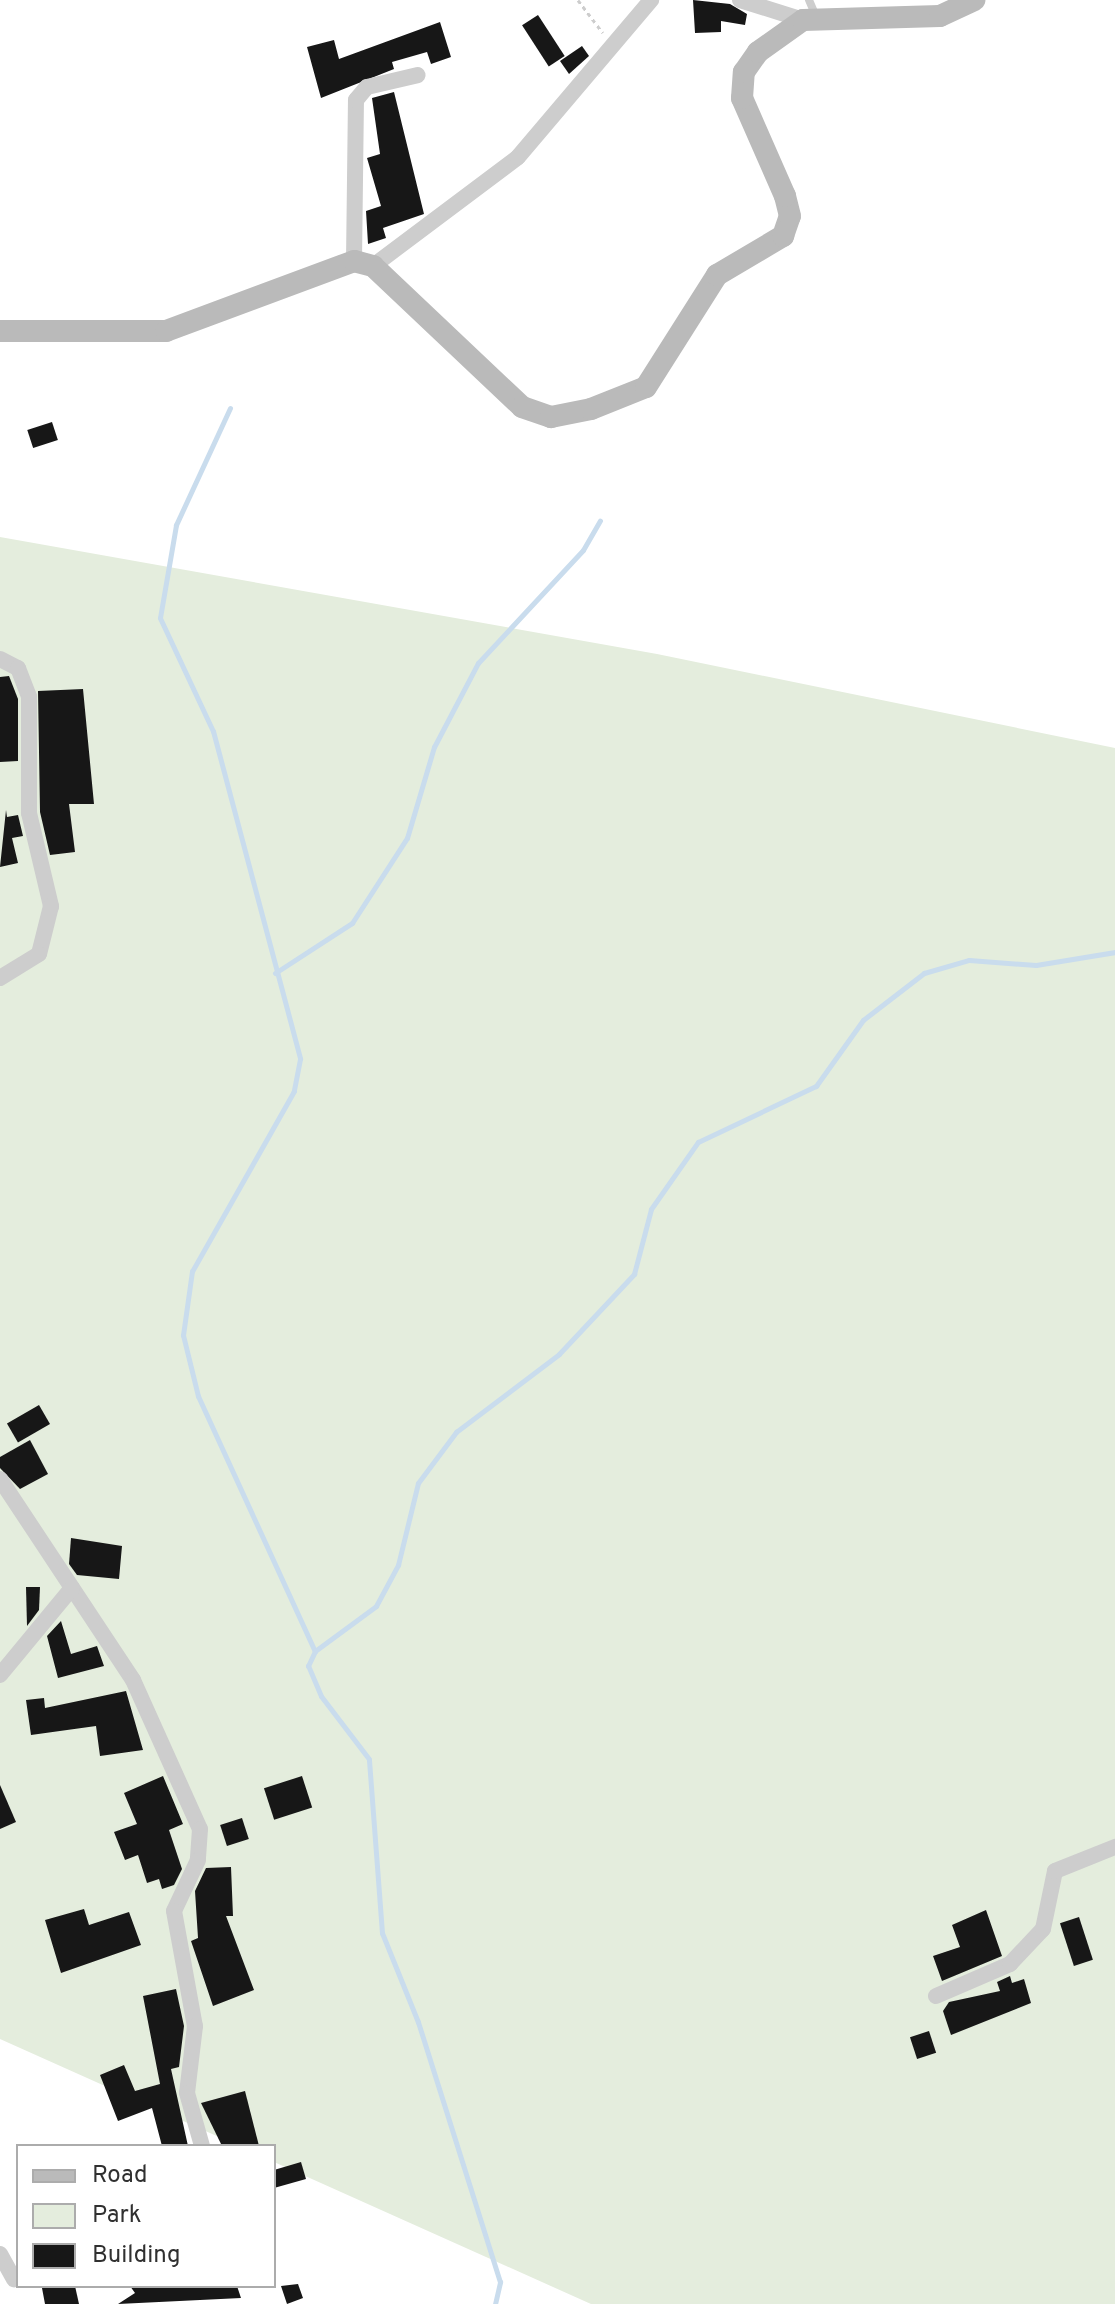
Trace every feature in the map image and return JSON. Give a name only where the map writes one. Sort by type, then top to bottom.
[{"type":"street","points":[[0,331],[166,331],[364,263],[490,183],[615,48],[651,0]]},
{"type":"street","points":[[740,0],[810,13],[940,16],[974,0]]},
{"type":"street","points":[[418,75],[367,87],[356,100],[364,263],[522,407],[551,417],[646,387],[717,275],[783,236],[790,216],[742,98],[744,72],[758,52],[810,13]]},
{"type":"street","points":[[0,659],[26,681],[29,813],[51,906],[39,954],[0,978]]},
{"type":"street","points":[[0,1479],[133,1680],[200,1829],[198,1860],[174,1911],[195,2026],[187,2093],[201,2144]]},
{"type":"street","points":[[0,1675],[72,1588]]},
{"type":"street","points":[[936,1996],[1010,1964],[1043,1929],[1055,1871],[1115,1847]]},
{"type":"street","points":[[0,2254],[11,2282]]},
{"type":"path","points":[[578,0],[615,48]]},
{"type":"green space","points":[[0,537],[657,654],[1115,748],[1115,2304],[591,2304],[276,2163],[276,2144],[235,2144],[0,2039]]},
{"type":"building","points":[[693,0],[730,4],[747,14],[745,25],[721,21],[721,32],[695,33]]},
{"type":"building","points":[[538,15],[565,56],[549,66],[522,25]]},
{"type":"building","points":[[440,22],[451,57],[431,64],[427,52],[392,62],[394,69],[321,98],[307,47],[334,40],[339,59]]},
{"type":"building","points":[[582,46],[589,56],[569,74],[560,61]]},
{"type":"building","points":[[394,92],[424,214],[383,228],[386,238],[368,244],[366,211],[381,206],[367,158],[380,154],[372,98]]},
{"type":"building","points":[[52,422],[58,440],[33,448],[27,430]]},
{"type":"building","points":[[9,676],[18,699],[18,761],[0,762],[0,677]]},
{"type":"building","points":[[83,689],[94,804],[69,804],[75,852],[50,855],[40,812],[38,691]]},
{"type":"building","points":[[6,810],[7,817],[18,815],[23,836],[12,838],[18,863],[0,867]]},
{"type":"building","points":[[39,1405],[50,1424],[18,1443],[7,1424]]},
{"type":"building","points":[[30,1440],[48,1474],[20,1489],[0,1468],[0,1457]]},
{"type":"building","points":[[71,1538],[122,1546],[119,1579],[77,1575],[69,1564]]},
{"type":"building","points":[[26,1587],[40,1587],[39,1610],[27,1626]]},
{"type":"building","points":[[61,1621],[71,1654],[97,1646],[104,1666],[58,1678],[47,1636]]},
{"type":"building","points":[[126,1691],[143,1750],[100,1756],[96,1726],[31,1735],[26,1700],[44,1698],[45,1708]]},
{"type":"building","points":[[163,1776],[183,1824],[169,1830],[182,1869],[174,1885],[162,1889],[159,1879],[147,1883],[138,1855],[125,1860],[114,1832],[137,1824],[124,1793]]},
{"type":"building","points":[[302,1776],[312,1807],[274,1820],[264,1788]]},
{"type":"building","points":[[0,1785],[16,1822],[0,1829]]},
{"type":"building","points":[[242,1818],[249,1839],[227,1846],[220,1825]]},
{"type":"building","points":[[231,1867],[233,1916],[226,1916],[254,1990],[213,2006],[191,1941],[198,1938],[195,1891],[206,1868]]},
{"type":"building","points":[[84,1909],[89,1925],[129,1912],[141,1945],[61,1973],[45,1920]]},
{"type":"building","points":[[986,1910],[1002,1956],[942,1981],[933,1956],[960,1947],[952,1925]]},
{"type":"building","points":[[1079,1917],[1093,1960],[1074,1966],[1060,1923]]},
{"type":"building","points":[[1010,1976],[1012,1983],[1024,1979],[1031,2003],[951,2035],[943,2011],[949,2002],[1000,1991],[997,1982]]},
{"type":"building","points":[[176,1989],[184,2026],[179,2067],[171,2069],[188,2144],[161,2144],[152,2108],[118,2121],[100,2075],[124,2065],[135,2091],[160,2084],[143,1996]]},
{"type":"building","points":[[929,2031],[936,2053],[917,2059],[910,2037]]},
{"type":"building","points":[[245,2091],[258,2144],[221,2144],[201,2103]]},
{"type":"building","points":[[301,2162],[306,2179],[276,2187],[276,2169]]},
{"type":"building","points":[[298,2284],[303,2298],[287,2304],[281,2286]]},
{"type":"building","points":[[42,2288],[75,2288],[79,2304],[45,2304]]},
{"type":"building","points":[[131,2288],[238,2288],[241,2298],[118,2304],[135,2293]]},
{"type":"waterway","points":[[230,408],[176,525],[160,618],[213,731],[300,1059],[294,1091],[192,1271],[183,1335],[198,1396],[315,1651]]},
{"type":"waterway","points":[[275,973],[352,923],[407,838],[434,747],[478,663],[583,550],[600,521]]},
{"type":"waterway","points":[[495,2304],[500,2282],[418,2022],[382,1933],[369,1759],[321,1696],[308,1666],[315,1651],[376,1606],[398,1565],[418,1483],[456,1432],[559,1354],[634,1274],[651,1209],[698,1142],[816,1086],[863,1020],[924,973],[969,960],[1036,965],[1115,952]]}]
